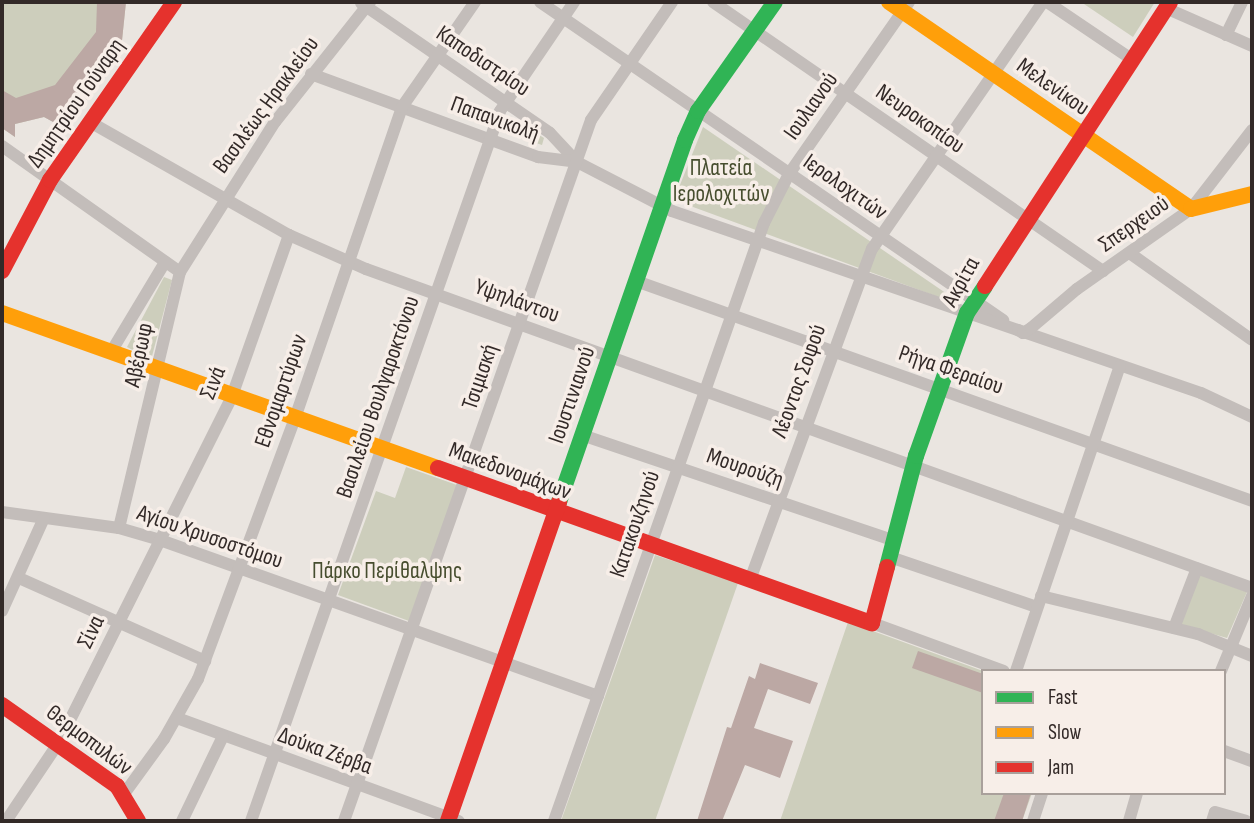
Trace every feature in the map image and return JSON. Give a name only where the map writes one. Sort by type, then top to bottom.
[{"type":"street","name":"Δημητρίου Γούναρη","points":[[2,271],[50,180],[174,2]]},
{"type":"street","name":"Εθνομαρτύρων","points":[[124,794],[177,718],[205,661],[295,418],[402,107],[475,2]]},
{"type":"street","name":"Ιερολοχιτών","points":[[540,2],[878,237],[970,307]]},
{"type":"street","name":"Βασιλείου Βουλγαροκτόνου","points":[[251,821],[490,139],[505,102],[574,2]]},
{"type":"street","name":"Τσιμισκή","points":[[344,821],[467,480],[593,116],[672,2]]},
{"type":"street","name":"Νευροκοπίου","points":[[713,2],[1103,271]]},
{"type":"street","name":"Ιουστινιανού","points":[[452,820],[503,662],[609,356],[698,111],[775,2]]},
{"type":"street","points":[[1045,2],[1133,60]]},
{"type":"street","name":"Λέοντος Σοφού","points":[[750,580],[859,275],[878,237],[1045,2]]},
{"type":"street","points":[[1226,35],[1242,2]]},
{"type":"street","name":"Καποδιστρίου","points":[[365,3],[550,133],[577,162]]},
{"type":"street","name":"Βασιλέως Ηρακλείου","points":[[224,200],[311,74],[365,3]]},
{"type":"street","name":"Μελενίκου","points":[[901,5],[992,73],[1191,209]]},
{"type":"street","name":"Ιουλιανού","points":[[757,240],[789,174],[901,5]]},
{"type":"street","points":[[1169,5],[1252,46]]},
{"type":"street","name":"Ακρίτα","points":[[872,622],[914,466],[970,307],[1026,218],[1169,5]]},
{"type":"street","name":"Παπανικολή","points":[[311,74],[544,159],[577,162],[662,206]]},
{"type":"street","name":"Υψηλάντου","points":[[90,122],[224,200],[289,235],[348,262],[1252,588]]},
{"type":"street","name":"Σπερχειού","points":[[1023,333],[1103,271],[1131,254],[1191,209],[1252,130]]},
{"type":"street","points":[[5,151],[180,272]]},
{"type":"street","points":[[1191,209],[1252,194]]},
{"type":"street","name":"Αβέρωφ","points":[[119,528],[180,272],[224,200]]},
{"type":"street","name":"Ιερολοχιτών","points":[[662,206],[859,275],[970,307],[1023,333],[1202,393],[1252,416]]},
{"type":"street","name":"Σινά","points":[[160,540],[232,396],[289,235]]},
{"type":"street","name":"Κατακουζηνού","points":[[554,821],[757,240]]},
{"type":"street","points":[[1131,254],[1252,340]]},
{"type":"street","points":[[111,352],[165,262]]},
{"type":"street","name":"Ρήγα Φεραίου","points":[[636,281],[1094,442],[1252,501]]},
{"type":"street","name":"Μακεδονομάχων","points":[[2,313],[999,669]]},
{"type":"street","points":[[1017,669],[1120,366]]},
{"type":"street","name":"Μουρούζη","points":[[582,435],[778,502],[893,549],[1039,602],[1174,628],[1252,656]]},
{"type":"street","name":"Αγίου Χρυσοστόμου","points":[[2,512],[119,528],[160,540],[598,696]]},
{"type":"street","points":[[2,611],[44,518]]},
{"type":"street","name":"Σίνα","points":[[59,742],[160,540]]},
{"type":"street","points":[[1174,628],[1197,568]]},
{"type":"street","points":[[19,578],[205,661]]},
{"type":"street","points":[[1222,669],[1252,596]]},
{"type":"street","name":"Θερμοπυλών","points":[[2,705],[59,742],[124,794],[138,821]]},
{"type":"street","name":"Δούκα Ζέρβα","points":[[177,718],[452,820]]},
{"type":"street","points":[[182,821],[223,736]]},
{"type":"street","points":[[6,815],[59,742]]},
{"type":"street","points":[[1226,752],[1252,761]]},
{"type":"street","points":[[1033,821],[1041,795]]},
{"type":"street","points":[[1129,821],[1136,795]]},
{"type":"street","points":[[1214,817],[1246,821]]},
{"type":"green space","points":[[2,2],[126,2],[121,50],[66,129],[44,117],[15,124],[15,137],[2,128]]},
{"type":"green space","points":[[1081,2],[1155,2],[1133,37]]},
{"type":"green space","points":[[508,116],[544,138],[542,145],[502,132]]},
{"type":"green space","name":"Πλατεία Ιερολοχιτών","points":[[703,127],[953,298],[952,302],[674,200]]},
{"type":"green space","points":[[164,277],[172,280],[151,360],[127,347]]},
{"type":"green space","name":"Πάρκο Περίθαλψης","points":[[406,467],[457,485],[409,621],[338,595],[376,491],[395,498]]},
{"type":"green space","points":[[655,555],[738,583],[655,821],[561,821]]},
{"type":"green space","points":[[1198,574],[1247,592],[1227,638],[1179,624]]},
{"type":"green space","points":[[848,622],[981,670],[981,795],[1031,795],[1022,821],[780,821]]},
{"type":"building","points":[[97,2],[126,2],[121,50],[66,129],[44,117],[15,124],[15,137],[2,128],[2,90],[16,98],[55,85],[96,32]]},
{"type":"building","points":[[918,651],[981,673],[981,692],[912,668]]},
{"type":"building","points":[[760,663],[818,683],[810,704],[768,689],[754,728],[793,741],[780,778],[745,765],[722,821],[697,821],[727,727],[731,728],[749,676],[755,679]]},
{"type":"building","points":[[1003,795],[1030,795],[1022,821],[994,821]]},
{"type":"traffic: fast","points":[[559,502],[685,140],[698,111],[775,2]]},
{"type":"traffic: fast","points":[[887,567],[916,456],[967,313],[985,286]]},
{"type":"traffic: slow","points":[[889,2],[1191,209],[1252,194]]},
{"type":"traffic: slow","points":[[2,313],[438,468]]},
{"type":"traffic: jam","points":[[2,271],[50,180],[174,2]]},
{"type":"traffic: jam","points":[[985,286],[1170,2]]},
{"type":"traffic: jam","points":[[438,468],[872,623],[887,567]]},
{"type":"traffic: jam","points":[[448,821],[559,502]]},
{"type":"traffic: jam","points":[[2,705],[117,786],[138,821]]}]
